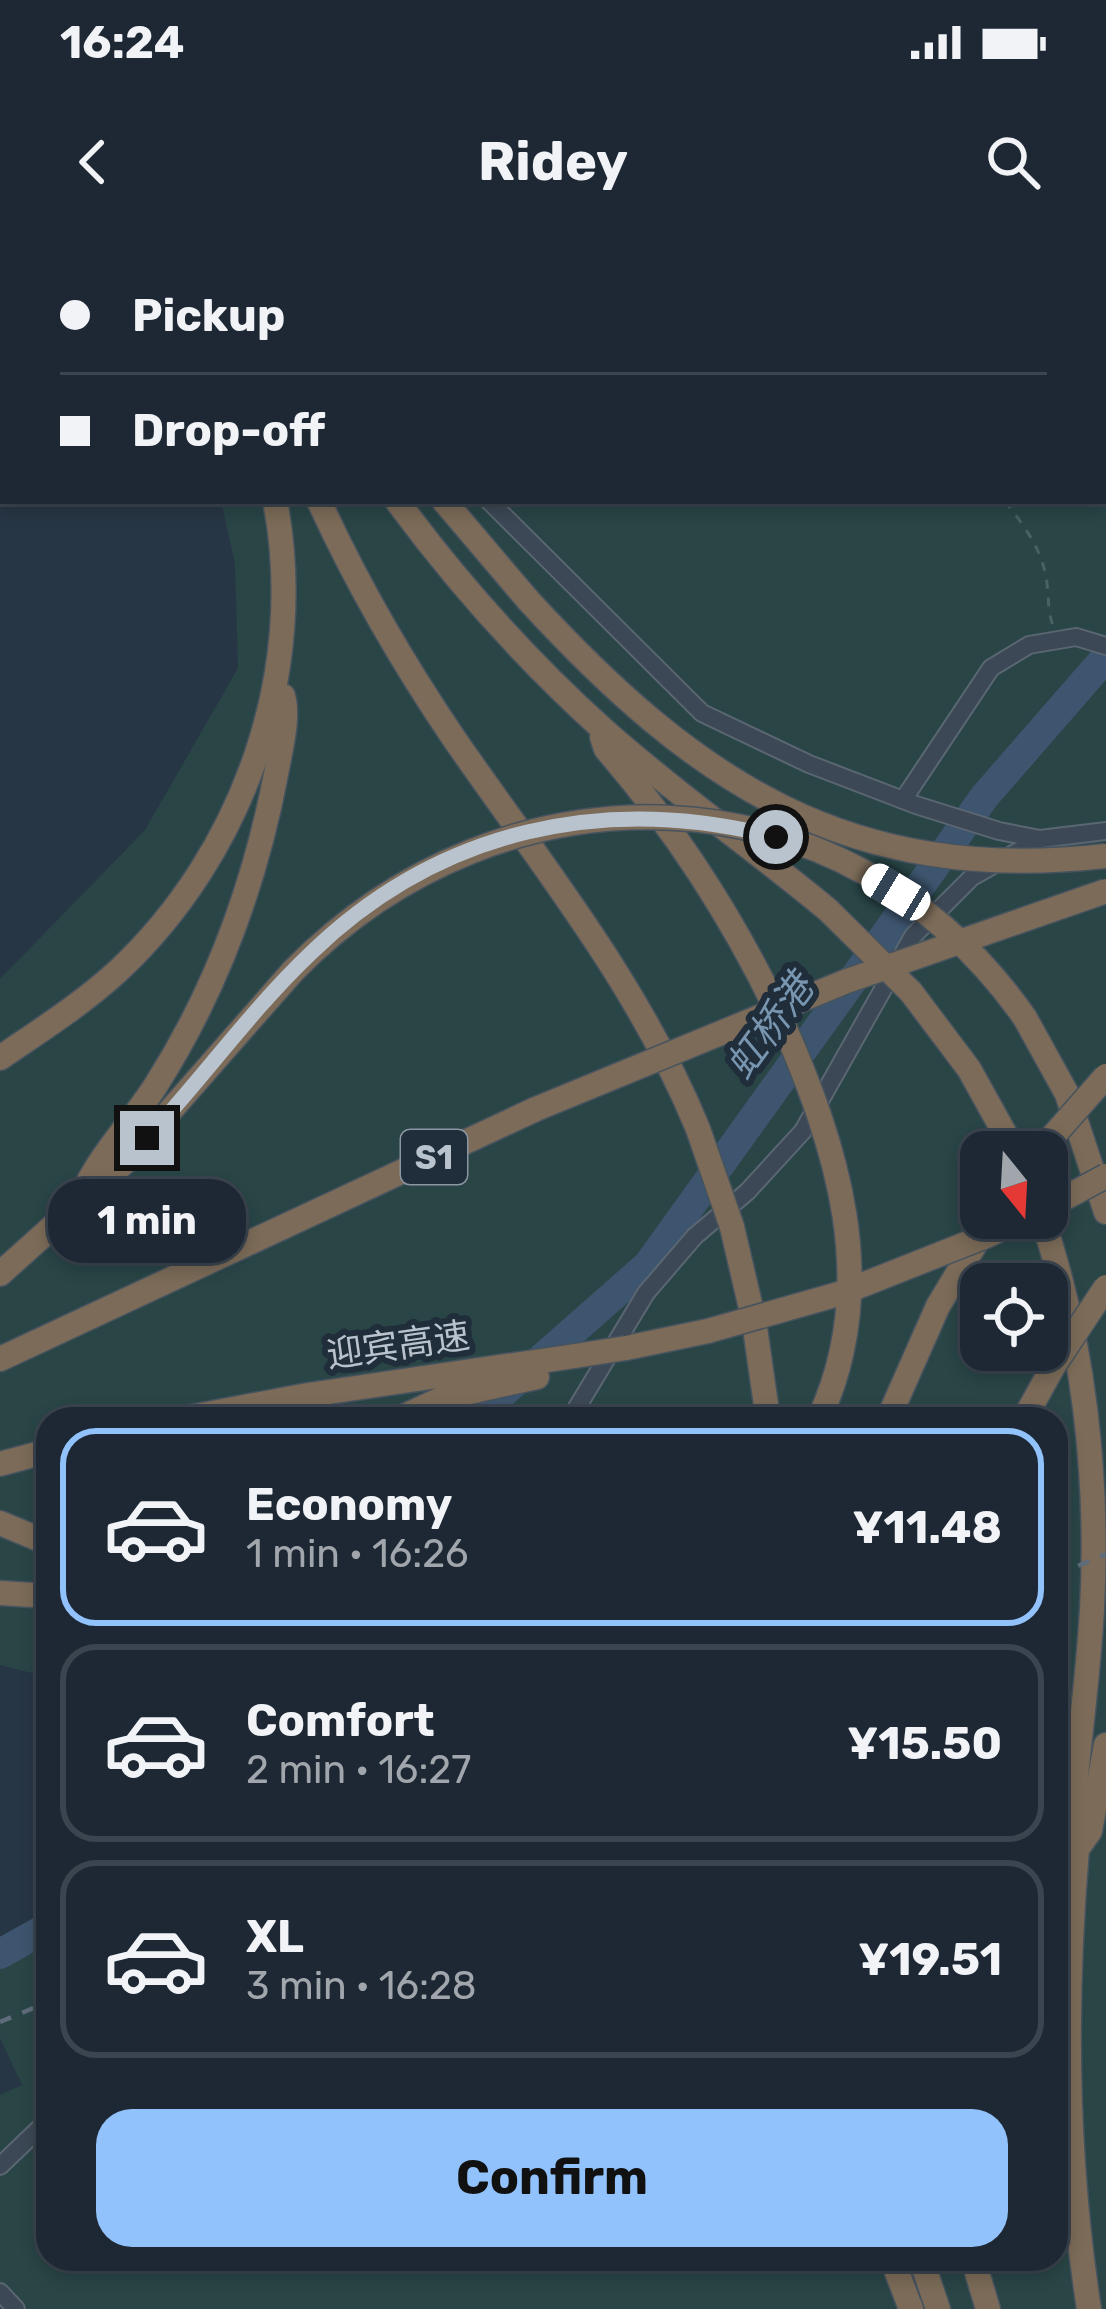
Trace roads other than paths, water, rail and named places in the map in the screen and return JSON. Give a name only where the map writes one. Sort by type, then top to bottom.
[{"type":"highway","points":[[0,1058],[119,970],[186,893],[222,836],[261,742],[276,676],[283,593],[275,504]]},
{"type":"highway","points":[[320,504],[418,683],[621,975],[666,1057],[698,1129],[732,1227],[754,1322],[766,1407]]},
{"type":"highway","points":[[399,504],[497,624],[597,724],[828,910],[911,992],[969,1069],[1003,1131]]},
{"type":"highway","points":[[447,504],[528,600],[672,734],[737,782],[808,820],[878,845],[964,860],[1106,856]]},
{"type":"highway","points":[[77,1208],[86,1180],[133,1119],[180,1044],[236,924],[262,841],[279,755],[286,704],[276,676]]},
{"type":"highway","points":[[597,724],[605,749],[670,829],[711,890],[780,1017],[827,1138],[850,1238],[847,1327],[824,1407]]},
{"type":"highway","points":[[0,1274],[77,1208],[167,1117],[293,971],[366,906],[459,854],[520,833],[616,818],[681,818],[776,837],[867,875],[949,933],[997,981],[1025,1018],[1067,1094],[1106,1212]]},
{"type":"highway","name":"S1","points":[[0,1360],[536,1109],[825,989],[1106,891]]},
{"type":"highway","points":[[1058,1131],[1106,1076]]},
{"type":"highway","points":[[1068,1196],[1106,1176]]},
{"type":"highway","name":"迎宾高速","points":[[243,1407],[626,1348],[727,1326],[842,1293],[978,1239]]},
{"type":"highway","points":[[893,1407],[938,1306],[979,1239]]},
{"type":"highway","points":[[1047,1239],[1075,1346],[1092,1501],[1092,1605],[1071,1828],[1077,1849],[1068,2049]]},
{"type":"highway","points":[[1031,1407],[1106,1287]]},
{"type":"highway","points":[[424,1407],[443,1398],[553,1374],[575,1356]]},
{"type":"highway","points":[[0,1464],[36,1454]]},
{"type":"highway","points":[[0,1523],[36,1538]]},
{"type":"highway","points":[[0,1593],[36,1595]]},
{"type":"highway","points":[[1077,1849],[1090,1832],[1106,1745]]},
{"type":"highway","points":[[1068,2088],[1089,2309]]},
{"type":"highway","points":[[896,2271],[911,2309]]},
{"type":"highway","points":[[926,2271],[938,2309]]},
{"type":"highway","points":[[977,2271],[988,2309]]},
{"type":"street","points":[[491,504],[702,713],[808,764],[999,831],[1040,839],[1106,831]]},
{"type":"street","points":[[909,802],[991,668],[1029,645],[1072,638],[1106,646]]},
{"type":"street","points":[[577,1407],[646,1293],[695,1236],[747,1192],[803,1131],[914,936],[972,877],[1040,839]]},
{"type":"street","points":[[0,2166],[36,2132]]},
{"type":"street","points":[[0,2292],[16,2309]]},
{"type":"waterway","name":"虹桥港","points":[[487,1407],[648,1265],[985,796],[1106,657]]},
{"type":"waterway","name":"虹桥港","points":[[0,1954],[36,1934]]},
{"type":"railway","points":[[1068,1570],[1106,1554]]},
{"type":"railway","points":[[0,2022],[36,2007]]}]
